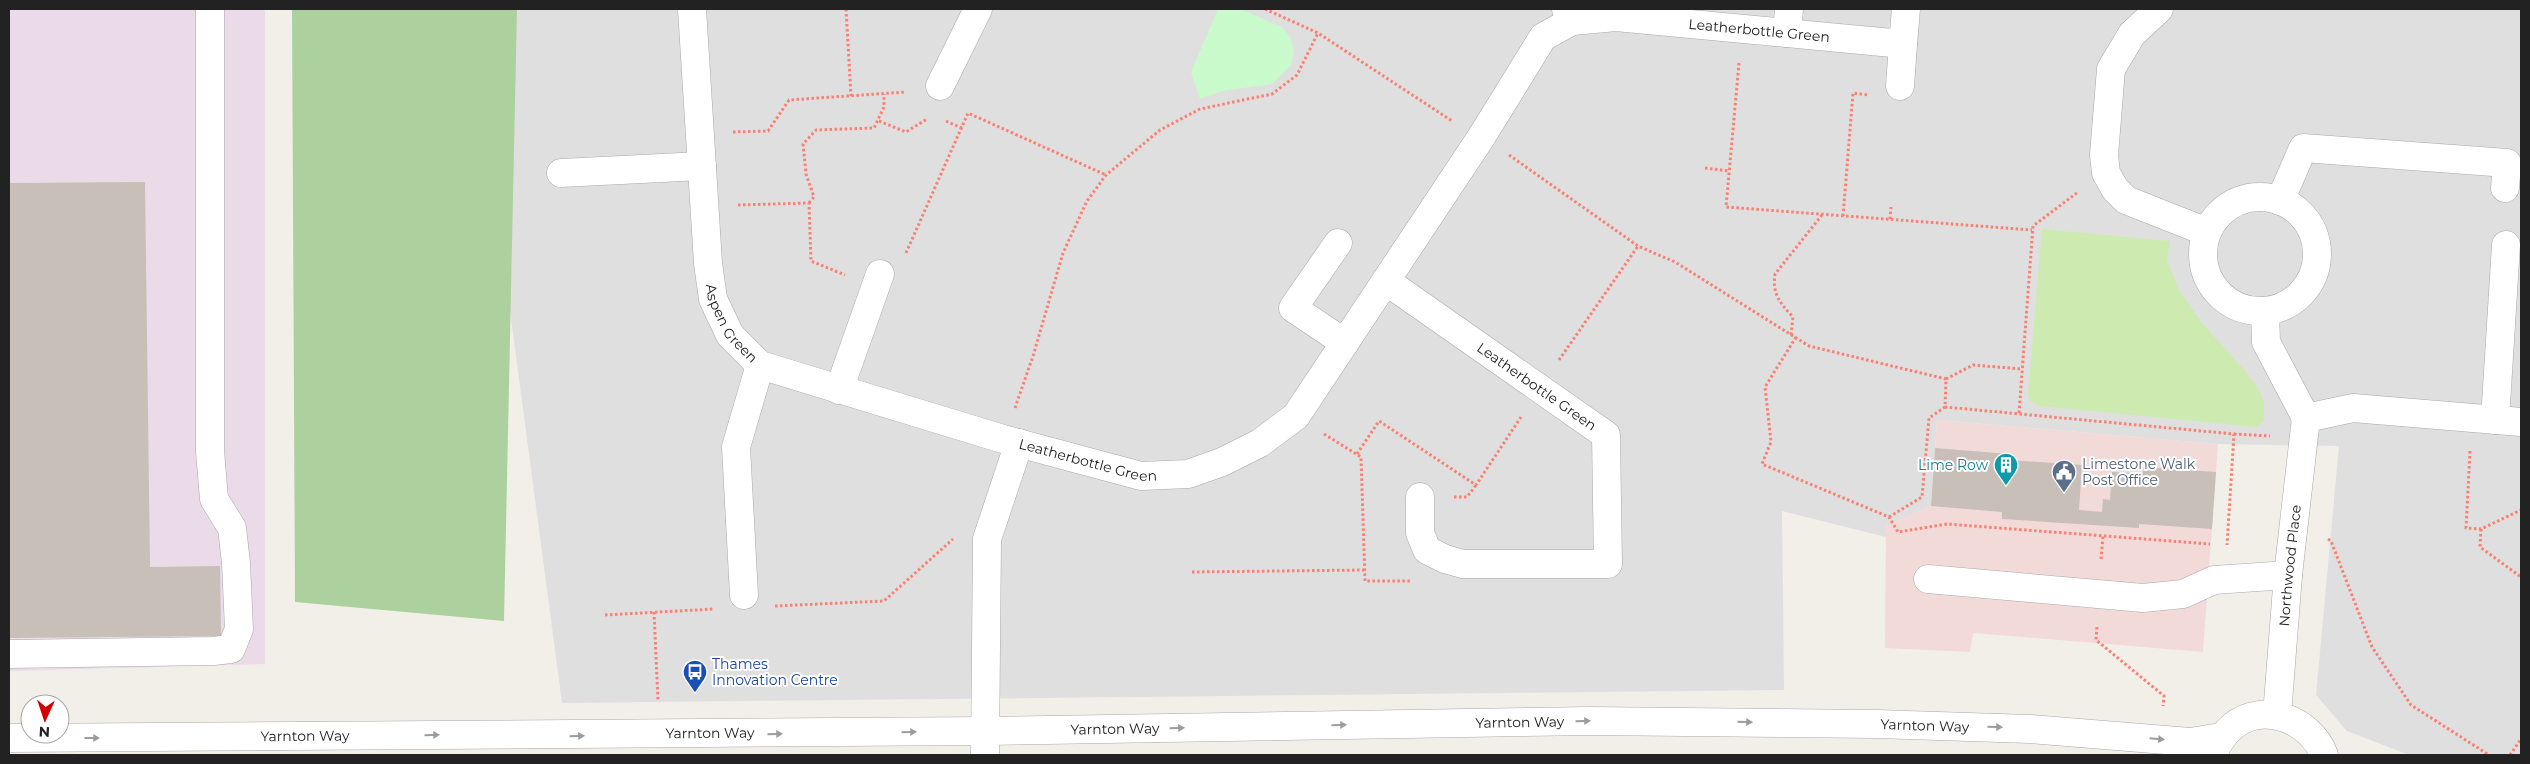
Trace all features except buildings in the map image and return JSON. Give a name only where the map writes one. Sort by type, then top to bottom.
[{"type":"street","points":[[9,654],[214,651],[231,649],[239,629],[236,563],[232,528],[214,499],[210,451],[210,9]]},
{"type":"street","name":"Aspen Green","points":[[692,9],[704,206],[713,299],[730,335],[760,365],[1011,441]]},
{"type":"street","points":[[927,89],[978,9]]},
{"type":"street","points":[[1900,86],[1906,9]]},
{"type":"street","points":[[2159,9],[2132,34],[2111,69],[2104,155],[2106,173],[2115,190],[2126,200],[2207,232]]},
{"type":"street","name":"Leatherbottle Green","points":[[985,743],[987,539],[997,510],[1011,441],[1141,476],[1188,474],[1222,462],[1260,443],[1296,416],[1480,138],[1543,37],[1569,15],[1616,17],[1742,29],[1788,21],[1903,44]]},
{"type":"street","points":[[2280,201],[2303,148],[2507,163],[2505,188]]},
{"type":"street","points":[[561,173],[702,166]]},
{"type":"street","points":[[2263,197],[2280,201],[2297,211],[2309,225],[2316,243],[2316,262],[2311,280],[2299,295],[2284,306],[2265,311],[2248,310],[2232,304],[2219,294],[2209,281],[2203,265],[2203,248],[2207,232],[2216,217],[2230,206],[2246,199],[2263,197]]},
{"type":"street","points":[[1338,243],[1292,308],[1345,342]]},
{"type":"street","points":[[2265,311],[2266,342],[2306,418],[2353,408],[2496,420],[2506,245]]},
{"type":"street","points":[[839,390],[878,281]]},
{"type":"street","name":"Leatherbottle Green","points":[[1386,281],[1606,435],[1608,564],[1464,564],[1445,559],[1427,550],[1420,533],[1420,497]]},
{"type":"street","points":[[744,595],[736,447],[760,365]]},
{"type":"street","name":"Northwood Place","points":[[2277,715],[2288,575],[2306,418]]},
{"type":"street","points":[[1928,580],[2144,598],[2183,594],[2214,580],[2288,575]]},
{"type":"street","name":"Yarnton Way","points":[[9,738],[313,746],[985,743],[1590,720],[2021,728],[2190,742],[2216,746],[2234,725],[2254,716],[2277,715],[2306,727],[2326,755]]},
{"type":"path","points":[[846,9],[851,96]]},
{"type":"path","points":[[1265,9],[1318,33],[1480,138],[1638,246],[1675,262],[1809,346],[1946,379],[1973,365],[2022,370]]},
{"type":"path","points":[[1742,29],[1726,207],[2032,230]]},
{"type":"path","points":[[1011,441],[1063,253],[1087,201],[1106,174],[1160,130],[1200,109],[1272,94],[1297,75],[1318,33]]},
{"type":"path","points":[[700,134],[768,131],[789,100],[884,94],[927,89]]},
{"type":"path","points":[[1843,216],[1853,93],[1871,95]]},
{"type":"path","points":[[884,94],[884,107],[879,121],[874,128],[816,130],[803,144],[806,174],[814,197],[810,203],[810,261],[878,281],[903,259],[968,113],[1106,174]]},
{"type":"path","points":[[958,112],[966,116]]},
{"type":"path","points":[[879,121],[906,132],[933,115]]},
{"type":"path","points":[[940,118],[962,128]]},
{"type":"path","points":[[1705,168],[1730,171]]},
{"type":"path","points":[[2019,413],[2032,226],[2106,173]]},
{"type":"path","points":[[704,206],[810,203]]},
{"type":"path","points":[[1890,220],[1891,207]]},
{"type":"path","points":[[1791,334],[1793,317],[1777,298],[1773,286],[1775,274],[1823,214]]},
{"type":"path","points":[[1357,454],[1379,421],[1476,485],[1638,246]]},
{"type":"path","points":[[1796,337],[1765,387],[1771,442],[1762,464],[1889,517],[1898,532],[1947,524],[2227,546],[2234,434],[1945,407],[1930,418],[1922,497],[1889,517]]},
{"type":"path","points":[[1945,407],[1946,379]]},
{"type":"path","points":[[2496,420],[2466,528],[2481,529],[2521,510]]},
{"type":"path","points":[[774,606],[884,601],[947,543],[997,510]]},
{"type":"path","points":[[2294,521],[2331,541],[2372,646],[2412,705],[2489,755]]},
{"type":"path","points":[[2481,529],[2480,547],[2521,577]]},
{"type":"path","points":[[2101,565],[2103,536]]},
{"type":"path","points":[[1192,572],[1364,570]]},
{"type":"path","points":[[605,615],[717,609]]},
{"type":"path","points":[[654,612],[659,708]]},
{"type":"path","points":[[2097,622],[2096,640],[2164,696],[2162,710]]},
{"type":"path","points":[[2510,755],[2521,739]]},
{"type":"shaded area","points":[[9,9],[265,9],[265,664],[9,671]]},
{"type":"shaded area","points":[[470,9],[2521,9],[2521,755],[2409,755],[2347,731],[2316,695],[2339,446],[2218,444],[1937,420],[1931,506],[1886,526],[1886,537],[1782,511],[1784,690],[562,703]]},
{"type":"shaded area","points":[[1937,420],[2218,444],[2203,652],[1973,633],[1970,652],[1885,648],[1886,526],[1931,506]]},
{"type":"green space","points":[[292,9],[517,9],[504,621],[295,602]]},
{"type":"green space","points":[[1218,9],[1240,9],[1282,27],[1290,37],[1294,50],[1291,65],[1272,84],[1222,91],[1200,99],[1191,72]]},
{"type":"green space","points":[[2042,229],[2170,241],[2167,260],[2179,290],[2202,323],[2247,373],[2260,392],[2264,403],[2264,421],[2256,427],[2039,406],[2030,401],[2028,395]]},
{"type":"place","name":"Lime Row","points":[[2006,486]]},
{"type":"place","name":"Limestone Walk Post Office","points":[[2064,493]]},
{"type":"place","name":"Thames Innovation Centre","points":[[695,693]]}]
